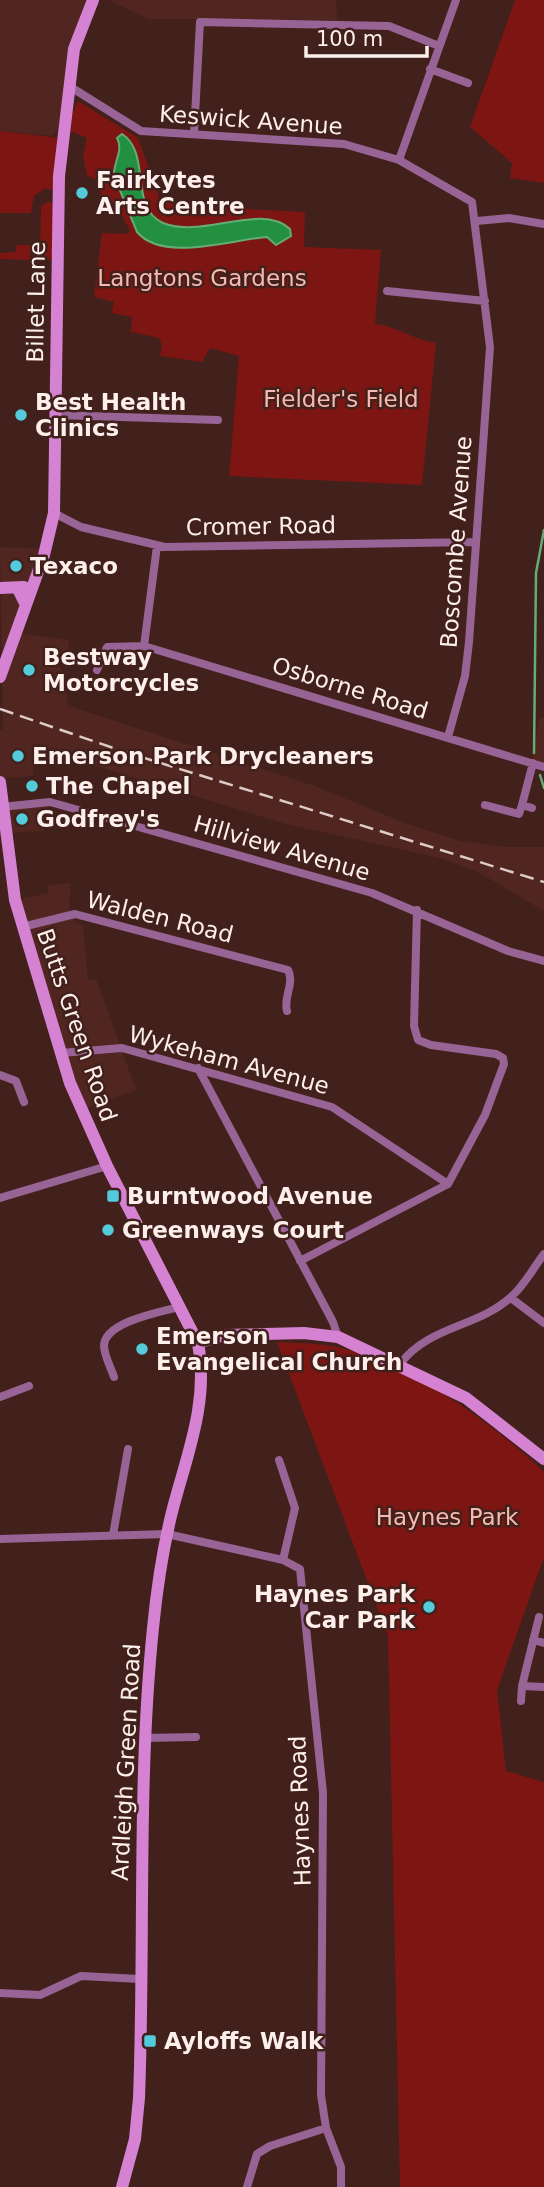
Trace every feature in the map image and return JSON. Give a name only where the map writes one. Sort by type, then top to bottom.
[{"type":"street","name":"Billet Lane","points":[[0,677],[6,649],[38,572],[54,513],[59,176],[75,49],[93,0]]},
{"type":"street","points":[[399,160],[456,0]]},
{"type":"street","points":[[194,134],[200,22],[389,26],[439,46]]},
{"type":"street","points":[[430,69],[468,83]]},
{"type":"street","name":"Keswick Avenue","points":[[69,86],[141,131],[336,143],[399,160],[468,198],[472,202],[477,220]]},
{"type":"street","points":[[477,220],[509,218],[544,224]]},
{"type":"street","name":"Boscombe Avenue","points":[[448,737],[465,676],[490,347],[477,220]]},
{"type":"street","points":[[387,291],[485,301]]},
{"type":"street","points":[[55,415],[218,420]]},
{"type":"street","name":"Cromer Road","points":[[54,513],[81,527],[157,546],[475,542]]},
{"type":"street","points":[[144,646],[157,546]]},
{"type":"street","points":[[0,588],[18,589],[28,586],[38,572]]},
{"type":"street","points":[[18,589],[26,605]]},
{"type":"street","name":"Osborne Road","points":[[97,670],[107,647],[144,646],[544,767]]},
{"type":"street","points":[[485,804],[520,814],[533,763]]},
{"type":"street","name":"Butts Green Road","points":[[0,782],[1,807],[15,900],[80,1110],[198,1343]]},
{"type":"street","name":"Hillview Avenue","points":[[1,807],[50,802],[372,893],[508,951],[544,961]]},
{"type":"street","points":[[522,805],[532,808]]},
{"type":"street","points":[[0,904],[15,900]]},
{"type":"street","points":[[300,1261],[448,1184],[485,1115],[504,1064],[503,1058],[496,1054],[431,1045],[418,1040],[414,1026],[416,910]]},
{"type":"street","name":"Walden Road","points":[[22,927],[75,914],[288,970],[291,976],[285,1003],[287,1012]]},
{"type":"street","name":"Wykeham Avenue","points":[[61,1053],[122,1048],[332,1107],[448,1184]]},
{"type":"street","points":[[198,1069],[338,1337]]},
{"type":"street","points":[[0,1075],[16,1081],[24,1102]]},
{"type":"street","points":[[0,1198],[107,1166]]},
{"type":"street","points":[[400,1364],[412,1348],[430,1336],[511,1297],[544,1254]]},
{"type":"street","points":[[511,1297],[544,1323]]},
{"type":"street","points":[[114,1377],[104,1346],[107,1335],[122,1324],[179,1307]]},
{"type":"street","points":[[198,1343],[224,1335],[304,1334],[338,1337],[400,1364],[466,1398],[544,1459]]},
{"type":"street","name":"Ardleigh Green Road","points":[[121,2187],[135,2139],[141,2048],[144,1738],[158,1585],[167,1534],[196,1424],[202,1387],[198,1343]]},
{"type":"street","points":[[0,1397],[29,1386]]},
{"type":"street","points":[[113,1535],[128,1449]]},
{"type":"street","points":[[0,1539],[167,1534],[283,1560],[295,1508],[279,1460]]},
{"type":"street","name":"Haynes Road","points":[[283,1560],[300,1569],[323,1793],[321,2095],[326,2128],[341,2167],[341,2187]]},
{"type":"street","points":[[522,1701],[522,1686],[539,1616]]},
{"type":"street","points":[[533,1640],[544,1643]]},
{"type":"street","points":[[522,1686],[544,1687]]},
{"type":"street","points":[[144,1738],[196,1737]]},
{"type":"street","points":[[0,1993],[40,1995],[81,1976],[140,1979]]},
{"type":"street","points":[[247,2187],[257,2154],[270,2146],[326,2128]]},
{"type":"shaded area","points":[[0,0],[89,0],[68,74],[58,131],[52,136],[0,131]]},
{"type":"shaded area","points":[[109,0],[336,0],[337,20],[148,19]]},
{"type":"shaded area","points":[[122,134],[131,143],[136,154],[146,205],[152,215],[163,223],[178,227],[195,227],[263,219],[278,222],[290,229],[291,236],[276,245],[267,237],[181,248],[149,241],[137,232],[114,176],[119,152],[117,138]]},
{"type":"shaded area","points":[[0,547],[46,549],[18,633],[69,640],[67,659],[58,658],[69,706],[315,786],[405,823],[460,841],[505,847],[544,847],[544,911],[478,872],[440,858],[286,824],[63,756],[59,768],[33,762],[33,776],[0,778],[0,730],[3,729]]},
{"type":"shaded area","points":[[539,718],[544,718],[544,767],[533,763]]},
{"type":"shaded area","points":[[50,802],[44,831],[4,833],[1,807]]},
{"type":"shaded area","points":[[71,883],[69,907],[75,922],[83,926],[88,979],[97,981],[136,1090],[80,1110],[15,900],[48,893],[48,885]]},
{"type":"green space","points":[[515,0],[544,0],[544,183],[510,178],[512,163],[470,127]]},
{"type":"green space","points":[[78,101],[138,138],[160,200],[204,207],[305,212],[304,247],[381,250],[375,324],[436,343],[422,485],[229,476],[239,356],[210,348],[202,362],[160,356],[162,345],[159,338],[131,332],[132,317],[112,313],[114,302],[94,297],[102,233],[127,234],[130,231],[116,204],[105,204],[100,197],[102,182],[87,176],[83,156],[87,138],[71,131],[72,115]]},
{"type":"green space","points":[[0,131],[59,138],[55,190],[44,189],[34,196],[31,213],[0,213]]},
{"type":"green space","points":[[49,201],[53,204],[53,258],[45,261],[40,255],[41,206]]},
{"type":"green space","points":[[16,245],[30,245],[30,260],[0,259],[0,253],[16,252]]},
{"type":"green space","name":"Haynes Park","points":[[277,1342],[337,1347],[393,1367],[448,1397],[474,1415],[544,1472],[544,1557],[497,1690],[506,1771],[544,1782],[544,2187],[400,2187],[388,1636]]},
{"type":"waterway","points":[[534,753],[536,573],[544,530]]},
{"type":"waterway","points":[[540,775],[544,788]]},
{"type":"railway","points":[[0,709],[125,752],[544,882]]},
{"type":"place","name":"Fairkytes Arts Centre","points":[[82,193]]},
{"type":"place","name":"Best Health Clinics","points":[[21,415]]},
{"type":"place","name":"Texaco","points":[[16,566]]},
{"type":"place","name":"Bestway Motorcycles","points":[[29,670]]},
{"type":"place","name":"Emerson Park Drycleaners","points":[[18,756]]},
{"type":"place","name":"The Chapel","points":[[32,786]]},
{"type":"place","name":"Godfrey's","points":[[22,819]]},
{"type":"place","name":"Burntwood Avenue","points":[[113,1196]]},
{"type":"place","name":"Greenways Court","points":[[108,1230]]},
{"type":"place","name":"Emerson Evangelical Church","points":[[142,1349]]},
{"type":"place","name":"Haynes Park Car Park","points":[[429,1607]]},
{"type":"place","name":"Ayloffs Walk","points":[[150,2041]]},
{"type":"park label","name":"Langtons Gardens","points":[[202,278]]},
{"type":"park label","name":"Fielder's Field","points":[[341,399]]}]
